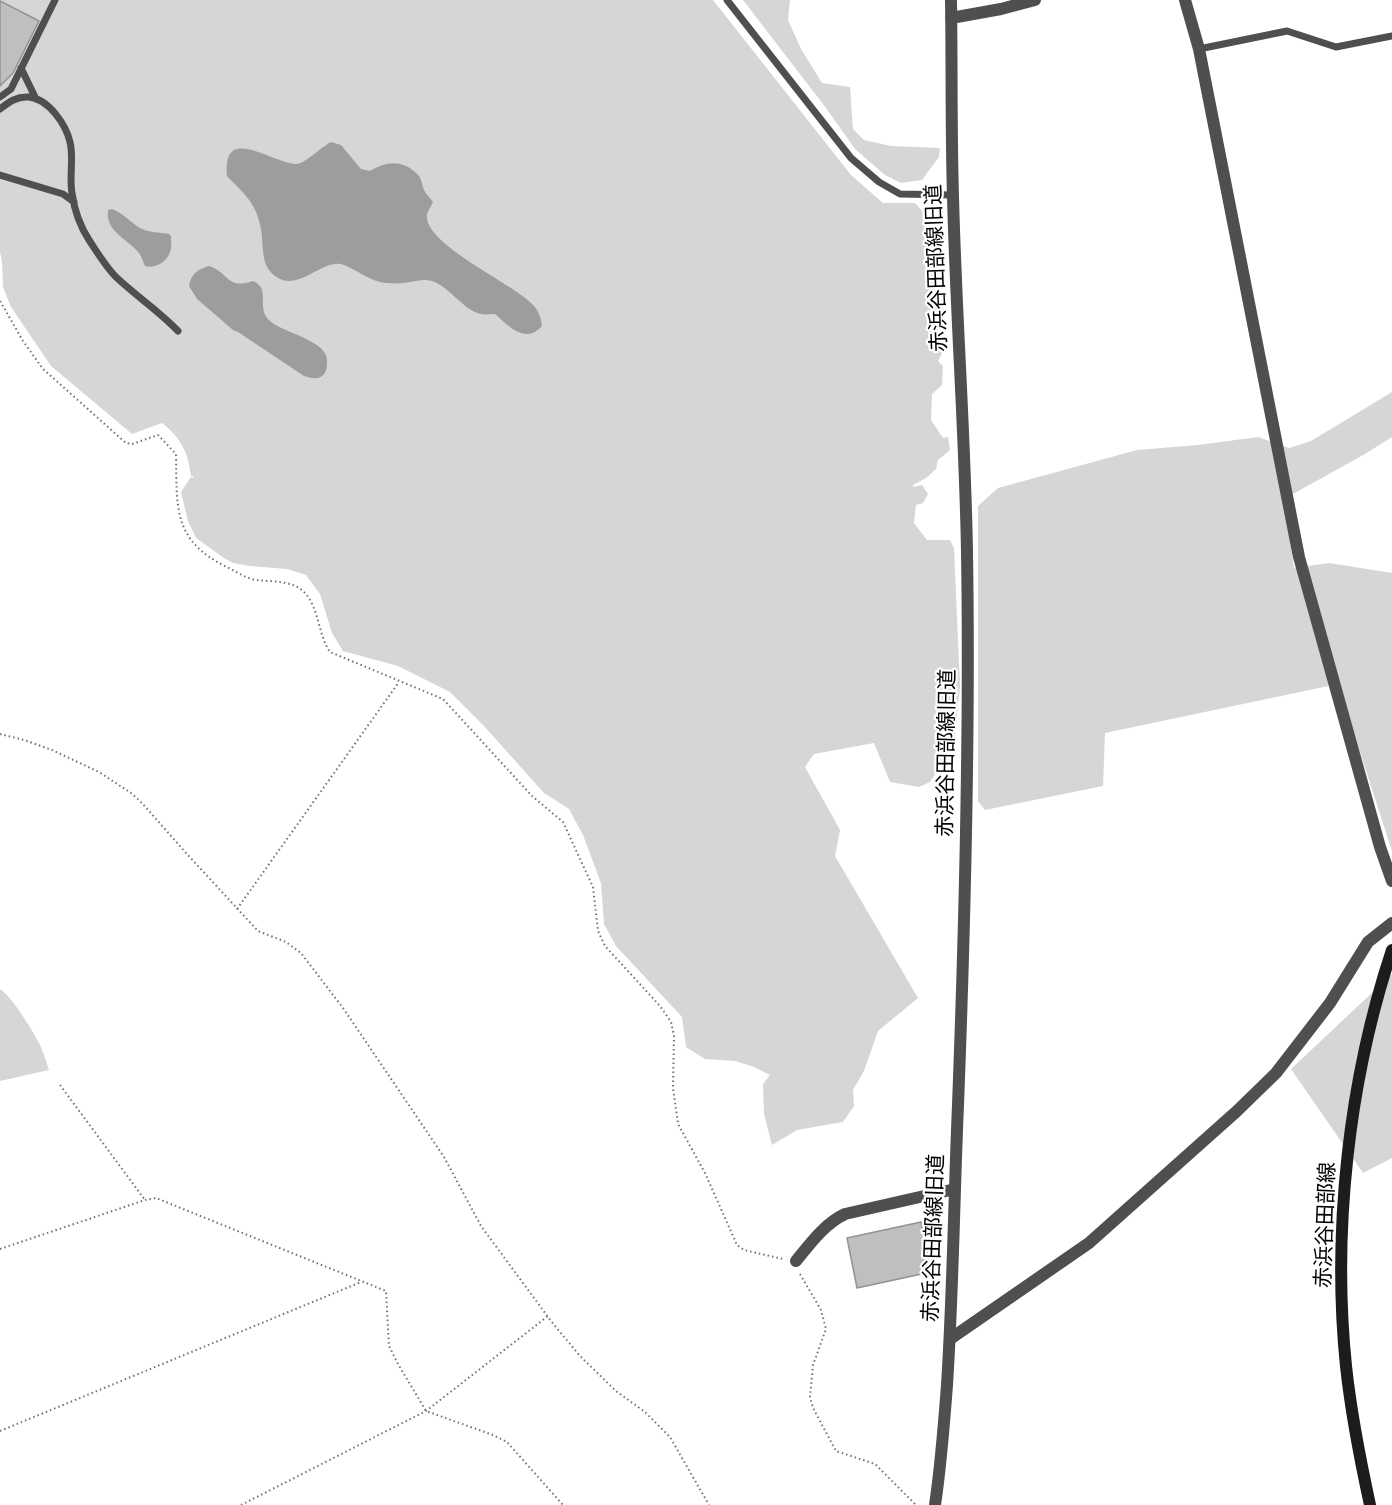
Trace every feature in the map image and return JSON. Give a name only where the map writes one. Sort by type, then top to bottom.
[{"type":"main road","name":"赤浜谷田部線","points":[[1370,1505],[1354,1427],[1346,1365],[1341,1241],[1350,1129],[1362,1060],[1379,988],[1392,950]]},
{"type":"street","name":"赤浜谷田部線旧道","points":[[935,1505],[940,1471],[954,1263],[968,702],[965,480],[952,195],[951,0]]},
{"type":"street","points":[[951,18],[1035,0]]},
{"type":"street","points":[[1185,0],[1199,49],[1299,557],[1380,847],[1392,881]]},
{"type":"street","points":[[950,1339],[1089,1243],[1269,1081],[1330,1003],[1368,942],[1392,923]]},
{"type":"street","points":[[796,1262],[834,1219],[844,1214],[955,1189]]},
{"type":"lane","points":[[0,97],[11,89],[55,0]]},
{"type":"lane","points":[[727,0],[852,158],[879,182],[900,194],[952,195]]},
{"type":"lane","points":[[1199,49],[1287,31],[1336,47],[1392,36]]},
{"type":"lane","points":[[21,68],[36,99]]},
{"type":"lane","points":[[0,109],[13,100],[29,97],[55,112],[71,144],[70,180],[74,202],[88,238],[114,275],[165,317],[178,331]]},
{"type":"lane","points":[[0,176],[63,194],[74,202]]},
{"type":"lane","points":[[55,192],[68,186],[70,180]]},
{"type":"path","points":[[0,300],[23,341],[43,369],[126,443],[132,444],[158,435],[176,454],[177,503],[180,520],[197,547],[219,564],[253,579],[293,584],[305,592],[311,601],[330,652],[443,699],[532,796],[563,822],[593,887],[598,931],[605,946],[660,1006],[671,1022],[674,1036],[673,1088],[678,1124],[705,1173],[737,1245],[744,1250],[796,1262],[798,1272],[821,1310],[826,1329],[813,1365],[810,1397],[813,1408],[837,1451],[875,1464],[916,1505]]},
{"type":"path","points":[[237,909],[399,682]]},
{"type":"path","points":[[0,734],[52,750],[99,772],[131,793],[258,931],[286,942],[301,953],[342,1008],[444,1157],[481,1226],[580,1356],[616,1390],[645,1412],[670,1437],[709,1505]]},
{"type":"path","points":[[60,1085],[145,1200]]},
{"type":"path","points":[[0,1249],[156,1198],[386,1291],[389,1346],[426,1411],[507,1442],[563,1505]]},
{"type":"path","points":[[0,1431],[361,1282]]},
{"type":"path","points":[[241,1505],[426,1411],[548,1316]]},
{"type":"shaded area","points":[[0,0],[713,0],[851,175],[883,203],[915,203],[927,216],[938,234],[939,283],[927,293],[927,297],[938,296],[942,300],[943,309],[938,316],[931,319],[943,339],[942,354],[938,361],[943,366],[942,385],[932,394],[931,420],[943,438],[948,437],[950,450],[938,460],[936,469],[913,485],[913,487],[922,485],[928,494],[923,503],[916,505],[914,523],[927,540],[950,540],[954,548],[960,686],[954,744],[930,782],[919,787],[890,782],[874,743],[814,754],[805,767],[840,830],[835,856],[918,998],[878,1031],[864,1071],[853,1090],[854,1106],[843,1122],[797,1130],[772,1145],[764,1114],[763,1084],[770,1075],[735,1061],[705,1059],[686,1047],[682,1017],[616,946],[604,924],[601,883],[583,835],[569,809],[544,793],[450,692],[398,666],[343,651],[332,633],[320,594],[306,575],[287,569],[233,563],[196,538],[188,521],[181,492],[193,476],[191,476],[186,453],[174,434],[162,423],[132,434],[51,366],[11,307],[3,287],[0,252]]},
{"type":"shaded area","points":[[743,0],[790,0],[788,20],[801,49],[822,83],[850,87],[853,129],[864,140],[891,146],[940,148],[939,157],[922,180],[901,183],[885,175],[855,149]]},
{"type":"shaded area","points":[[331,142],[341,145],[361,169],[370,171],[395,163],[413,170],[419,176],[424,190],[433,202],[427,214],[429,226],[439,238],[471,263],[523,296],[537,310],[542,326],[529,334],[517,332],[495,314],[475,312],[445,288],[428,280],[402,283],[380,282],[344,265],[336,264],[293,281],[284,280],[270,272],[265,261],[261,229],[256,212],[247,197],[227,176],[228,160],[232,152],[240,149],[296,164]]},
{"type":"shaded area","points":[[112,209],[143,230],[169,234],[171,249],[166,259],[157,266],[145,266],[139,253],[110,224],[108,210]]},
{"type":"shaded area","points":[[209,266],[233,282],[253,281],[259,284],[263,294],[264,310],[270,321],[322,349],[327,363],[323,375],[316,378],[304,376],[233,330],[197,299],[189,286],[191,278]]},
{"type":"shaded area","points":[[1392,392],[1392,437],[1284,499],[1294,568],[1329,563],[1392,573],[1392,851],[1338,684],[1105,733],[1103,786],[985,810],[978,801],[978,506],[998,488],[1137,450],[1258,437],[1289,448],[1311,441]]},
{"type":"shaded area","points":[[1392,974],[1392,1158],[1363,1173],[1291,1069]]},
{"type":"shaded area","points":[[0,989],[34,1033],[49,1070],[0,1081]]},
{"type":"building","points":[[0,1],[39,21],[13,73],[0,86]]},
{"type":"building","points":[[921,1222],[931,1272],[857,1288],[847,1238]]}]
